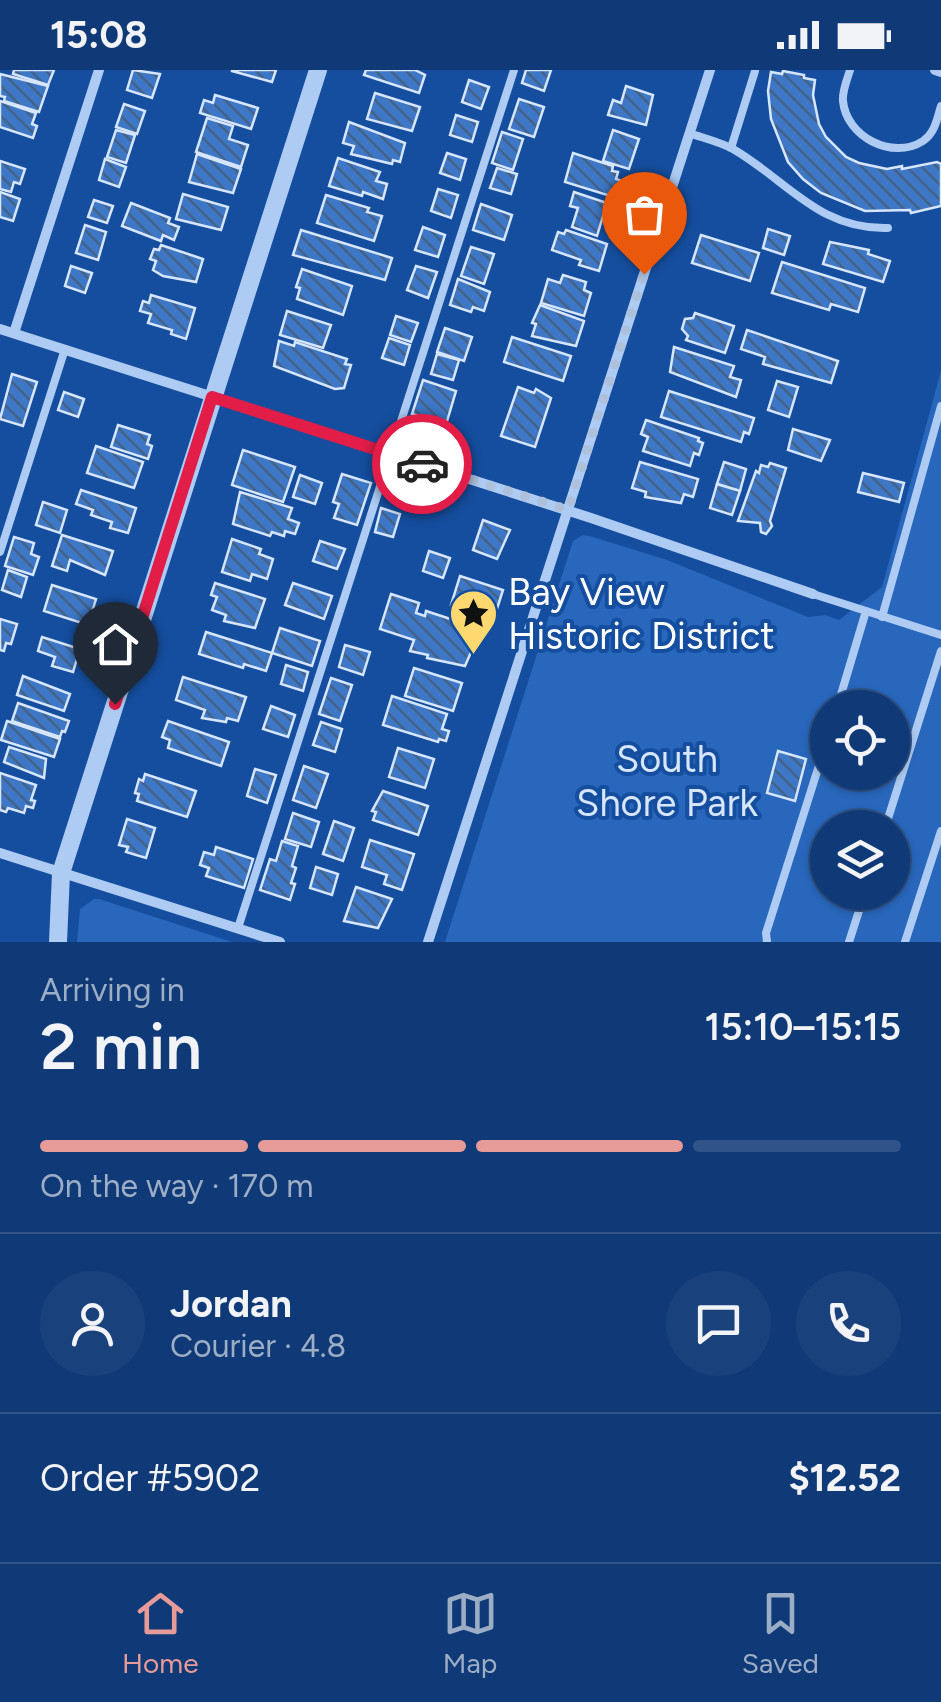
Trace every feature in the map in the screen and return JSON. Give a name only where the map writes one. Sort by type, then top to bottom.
[{"type":"street","points":[[14,333],[99,70]]},
{"type":"street","points":[[58,942],[61,872],[318,70]]},
{"type":"street","points":[[428,942],[710,70]]},
{"type":"street","points":[[0,328],[568,510],[813,594]]},
{"type":"street","points":[[0,853],[280,942]]},
{"type":"lane","points":[[238,928],[514,70]]},
{"type":"lane","points":[[850,70],[842,98],[847,119],[864,138],[874,142],[906,148],[924,140],[934,128],[941,106]]},
{"type":"lane","points":[[731,148],[755,71]]},
{"type":"lane","points":[[689,133],[731,148],[827,217],[864,229],[888,228]]},
{"type":"lane","points":[[0,552],[65,349]]},
{"type":"lane","points":[[882,616],[941,406]]},
{"type":"lane","points":[[813,594],[941,635]]},
{"type":"lane","points":[[842,690],[866,611]]},
{"type":"lane","points":[[891,810],[941,650]]},
{"type":"lane","points":[[767,942],[766,933],[811,790]]},
{"type":"lane","points":[[905,942],[941,831]]},
{"type":"lane","points":[[849,942],[859,910]]},
{"type":"green space","name":"South Shore Park","points":[[941,371],[941,942],[445,942],[573,541],[583,535],[593,537],[667,560],[808,617],[825,615],[839,620],[882,587]]},
{"type":"green space","points":[[94,899],[232,942],[77,942],[80,909]]},
{"type":"building","points":[[14,70],[54,70],[48,85],[13,74]]},
{"type":"building","points":[[133,70],[160,74],[152,98],[127,90]]},
{"type":"building","points":[[232,70],[276,70],[272,82],[232,71]]},
{"type":"building","points":[[366,70],[415,70],[425,75],[419,93],[364,75]]},
{"type":"building","points":[[526,70],[551,70],[544,91],[522,83]]},
{"type":"building","points":[[783,71],[815,80],[813,95],[819,124],[846,157],[887,169],[941,164],[941,206],[911,213],[865,211],[821,193],[803,179],[788,162],[771,119],[771,72]]},
{"type":"building","points":[[0,74],[48,86],[39,112],[4,101],[5,97],[0,96]]},
{"type":"building","points":[[469,80],[489,87],[481,109],[462,102]]},
{"type":"building","points":[[626,86],[653,95],[646,125],[608,115],[613,100],[621,103]]},
{"type":"building","points":[[375,93],[420,107],[412,131],[367,119]]},
{"type":"building","points":[[215,95],[258,108],[251,129],[200,113],[204,100],[213,103]]},
{"type":"building","points":[[519,99],[544,107],[534,137],[509,129]]},
{"type":"building","points":[[0,101],[36,113],[33,138],[0,127]]},
{"type":"building","points":[[124,104],[145,111],[137,134],[116,127]]},
{"type":"building","points":[[456,115],[478,122],[472,142],[450,135]]},
{"type":"building","points":[[207,118],[233,126],[229,139],[248,145],[241,167],[196,152]]},
{"type":"building","points":[[349,122],[405,143],[400,162],[393,160],[392,164],[351,154],[354,146],[343,143]]},
{"type":"building","points":[[116,130],[135,135],[126,163],[107,157]]},
{"type":"building","points":[[613,130],[639,139],[629,169],[603,161]]},
{"type":"building","points":[[502,132],[523,139],[513,170],[492,163]]},
{"type":"building","points":[[447,153],[466,159],[460,180],[440,173]]},
{"type":"building","points":[[573,153],[613,166],[612,171],[618,172],[616,179],[625,182],[620,199],[565,182]]},
{"type":"building","points":[[197,154],[241,169],[233,193],[189,182]]},
{"type":"building","points":[[338,158],[380,172],[376,181],[387,184],[383,199],[329,186]]},
{"type":"building","points":[[105,159],[126,167],[119,187],[99,180]]},
{"type":"building","points":[[0,161],[25,169],[20,184],[14,182],[11,192],[0,189]]},
{"type":"building","points":[[497,168],[517,174],[511,194],[490,188]]},
{"type":"building","points":[[438,189],[458,195],[451,218],[431,211]]},
{"type":"building","points":[[0,192],[20,199],[13,221],[0,217]]},
{"type":"building","points":[[574,192],[607,203],[597,236],[572,227],[578,208],[570,206]]},
{"type":"building","points":[[183,194],[228,207],[221,230],[176,219]]},
{"type":"building","points":[[326,195],[382,216],[374,241],[317,223]]},
{"type":"building","points":[[94,200],[113,206],[107,223],[88,217]]},
{"type":"building","points":[[131,203],[170,218],[168,223],[179,227],[174,240],[163,235],[161,241],[122,226]]},
{"type":"building","points":[[481,204],[512,215],[504,240],[473,230]]},
{"type":"building","points":[[85,225],[106,232],[98,260],[76,253]]},
{"type":"building","points":[[423,227],[445,235],[438,257],[415,250]]},
{"type":"building","points":[[768,229],[790,236],[784,255],[763,248]]},
{"type":"building","points":[[301,230],[392,258],[385,280],[293,255]]},
{"type":"building","points":[[566,230],[607,244],[599,271],[552,250],[558,232],[564,234]]},
{"type":"building","points":[[701,235],[759,253],[750,281],[692,263]]},
{"type":"building","points":[[830,242],[869,250],[868,254],[890,261],[883,282],[823,264]]},
{"type":"building","points":[[161,245],[203,259],[196,282],[163,276],[153,270],[156,261],[150,259],[154,249],[159,250]]},
{"type":"building","points":[[471,247],[494,254],[484,284],[461,276]]},
{"type":"building","points":[[782,262],[865,288],[858,312],[831,304],[829,310],[772,293]]},
{"type":"building","points":[[71,266],[92,273],[85,293],[65,286]]},
{"type":"building","points":[[416,266],[437,272],[428,298],[407,290]]},
{"type":"building","points":[[302,269],[352,286],[343,315],[297,299]]},
{"type":"building","points":[[563,275],[586,282],[584,290],[591,293],[584,316],[541,303],[548,279],[560,283]]},
{"type":"building","points":[[458,279],[490,292],[484,311],[473,307],[471,312],[450,305]]},
{"type":"building","points":[[151,295],[195,308],[186,339],[148,323],[151,314],[140,311],[143,301],[149,303]]},
{"type":"building","points":[[540,305],[584,321],[576,346],[532,336],[536,324],[532,323]]},
{"type":"building","points":[[287,311],[331,325],[323,348],[280,335]]},
{"type":"building","points":[[695,313],[734,326],[725,353],[686,340],[688,336],[682,329],[685,319],[693,318]]},
{"type":"building","points":[[396,316],[418,323],[411,342],[390,335]]},
{"type":"building","points":[[445,328],[472,337],[464,361],[437,352]]},
{"type":"building","points":[[747,330],[838,361],[831,383],[763,364],[765,357],[741,349]]},
{"type":"building","points":[[512,337],[571,356],[563,381],[504,362]]},
{"type":"building","points":[[389,338],[410,345],[404,365],[382,358]]},
{"type":"building","points":[[279,341],[294,346],[295,342],[347,359],[345,364],[351,365],[344,388],[335,389],[274,366]]},
{"type":"building","points":[[674,347],[734,366],[730,377],[741,380],[736,397],[670,372]]},
{"type":"building","points":[[437,354],[459,360],[453,380],[431,374]]},
{"type":"building","points":[[12,374],[37,382],[23,426],[0,419]]},
{"type":"building","points":[[423,380],[456,391],[445,428],[412,414]]},
{"type":"building","points":[[777,381],[798,387],[789,417],[768,410]]},
{"type":"building","points":[[518,387],[534,393],[536,389],[551,398],[535,447],[501,436]]},
{"type":"building","points":[[669,391],[754,418],[749,434],[744,432],[741,442],[661,417]]},
{"type":"building","points":[[64,392],[84,399],[78,417],[58,410]]},
{"type":"building","points":[[646,420],[699,438],[703,443],[690,466],[643,451],[648,437],[641,434]]},
{"type":"building","points":[[118,425],[150,435],[148,459],[111,447]]},
{"type":"building","points":[[793,429],[830,440],[821,461],[788,450]]},
{"type":"building","points":[[96,446],[143,462],[134,488],[87,473]]},
{"type":"building","points":[[243,450],[295,467],[283,502],[232,485]]},
{"type":"building","points":[[640,462],[698,479],[693,497],[684,494],[681,503],[645,497],[646,492],[632,488]]},
{"type":"building","points":[[724,462],[746,469],[740,491],[717,484]]},
{"type":"building","points":[[770,463],[786,468],[770,521],[772,526],[766,534],[761,532],[760,523],[738,521],[756,471],[759,473],[761,465],[768,467]]},
{"type":"building","points":[[863,473],[904,483],[899,502],[858,492]]},
{"type":"building","points":[[342,474],[371,483],[357,525],[334,518],[339,504],[333,502]]},
{"type":"building","points":[[300,475],[322,483],[315,504],[293,497]]},
{"type":"building","points":[[717,484],[740,491],[732,515],[710,508]]},
{"type":"building","points":[[81,490],[136,508],[128,533],[110,528],[112,522],[91,515],[93,510],[76,504]]},
{"type":"building","points":[[240,492],[292,508],[288,519],[299,523],[295,534],[272,532],[270,536],[233,524]]},
{"type":"building","points":[[43,502],[67,510],[60,533],[36,525]]},
{"type":"building","points":[[381,508],[400,514],[393,537],[375,532]]},
{"type":"building","points":[[483,520],[510,530],[497,559],[473,550]]},
{"type":"building","points":[[62,535],[113,551],[105,575],[70,560],[67,571],[52,566]]},
{"type":"building","points":[[14,537],[34,543],[31,554],[39,557],[33,575],[5,566]]},
{"type":"building","points":[[232,539],[261,549],[259,554],[273,559],[267,579],[252,574],[250,581],[222,572]]},
{"type":"building","points":[[320,541],[345,549],[337,569],[313,561]]},
{"type":"building","points":[[429,551],[450,558],[443,578],[423,571]]},
{"type":"building","points":[[8,570],[27,577],[21,597],[2,590]]},
{"type":"building","points":[[460,576],[503,590],[494,618],[451,605]]},
{"type":"building","points":[[215,583],[265,599],[255,628],[224,621],[226,615],[212,610],[217,597],[211,595]]},
{"type":"building","points":[[293,583],[332,596],[324,619],[285,605]]},
{"type":"building","points":[[52,585],[96,599],[88,625],[44,611]]},
{"type":"building","points":[[391,594],[419,603],[416,613],[425,616],[426,611],[481,629],[465,666],[410,651],[414,640],[380,629]]},
{"type":"building","points":[[0,619],[17,624],[11,644],[6,643],[4,651],[0,650]]},
{"type":"building","points":[[280,628],[320,641],[312,666],[272,653]]},
{"type":"building","points":[[206,632],[272,653],[266,671],[199,654]]},
{"type":"building","points":[[42,637],[80,649],[73,672],[52,666],[55,657],[38,651]]},
{"type":"building","points":[[345,645],[370,652],[363,675],[339,667]]},
{"type":"building","points":[[286,665],[308,672],[303,691],[281,684]]},
{"type":"building","points":[[414,668],[462,683],[453,711],[405,696]]},
{"type":"building","points":[[23,676],[70,694],[64,711],[17,695]]},
{"type":"building","points":[[183,677],[246,697],[238,721],[202,718],[205,710],[176,700]]},
{"type":"building","points":[[331,678],[352,685],[340,721],[319,714]]},
{"type":"building","points":[[392,696],[447,714],[442,729],[449,731],[446,741],[383,725]]},
{"type":"building","points":[[18,703],[69,721],[65,732],[60,737],[12,721]]},
{"type":"building","points":[[271,706],[295,715],[288,737],[263,729]]},
{"type":"building","points":[[7,721],[60,739],[54,757],[1,740]]},
{"type":"building","points":[[168,721],[229,742],[221,766],[168,748],[170,740],[162,737]]},
{"type":"building","points":[[321,722],[342,729],[335,752],[313,745]]},
{"type":"building","points":[[9,747],[46,759],[44,778],[4,762]]},
{"type":"building","points":[[398,748],[434,759],[425,788],[389,777]]},
{"type":"building","points":[[778,751],[806,759],[795,801],[767,793]]},
{"type":"building","points":[[304,766],[328,774],[316,808],[293,800]]},
{"type":"building","points":[[255,769],[276,775],[267,803],[247,796]]},
{"type":"building","points":[[0,773],[36,785],[31,800],[35,801],[33,808],[26,806],[24,813],[0,810]]},
{"type":"building","points":[[145,774],[196,791],[187,817],[137,801],[139,779],[143,781]]},
{"type":"building","points":[[383,791],[428,806],[418,835],[373,820],[376,812],[372,811]]},
{"type":"building","points":[[293,813],[319,822],[311,847],[285,839]]},
{"type":"building","points":[[127,819],[155,828],[146,858],[126,852],[128,847],[119,845]]},
{"type":"building","points":[[334,821],[354,828],[343,861],[323,854]]},
{"type":"building","points":[[370,840],[414,854],[402,890],[384,884],[387,875],[362,867]]},
{"type":"building","points":[[282,841],[298,846],[292,866],[296,868],[290,900],[260,890],[270,859],[276,861]]},
{"type":"building","points":[[216,847],[253,859],[244,888],[206,876],[209,868],[200,865],[204,852],[214,855]]},
{"type":"building","points":[[316,867],[338,874],[332,895],[310,888]]},
{"type":"building","points":[[356,887],[392,899],[378,928],[344,921]]},
{"type":"way so far","points":[[422,464],[568,510],[644,274]]},
{"type":"place","name":"Bay View Historic District","points":[[473,656]]},
{"type":"route","points":[[115,704],[212,397],[422,464]]}]
